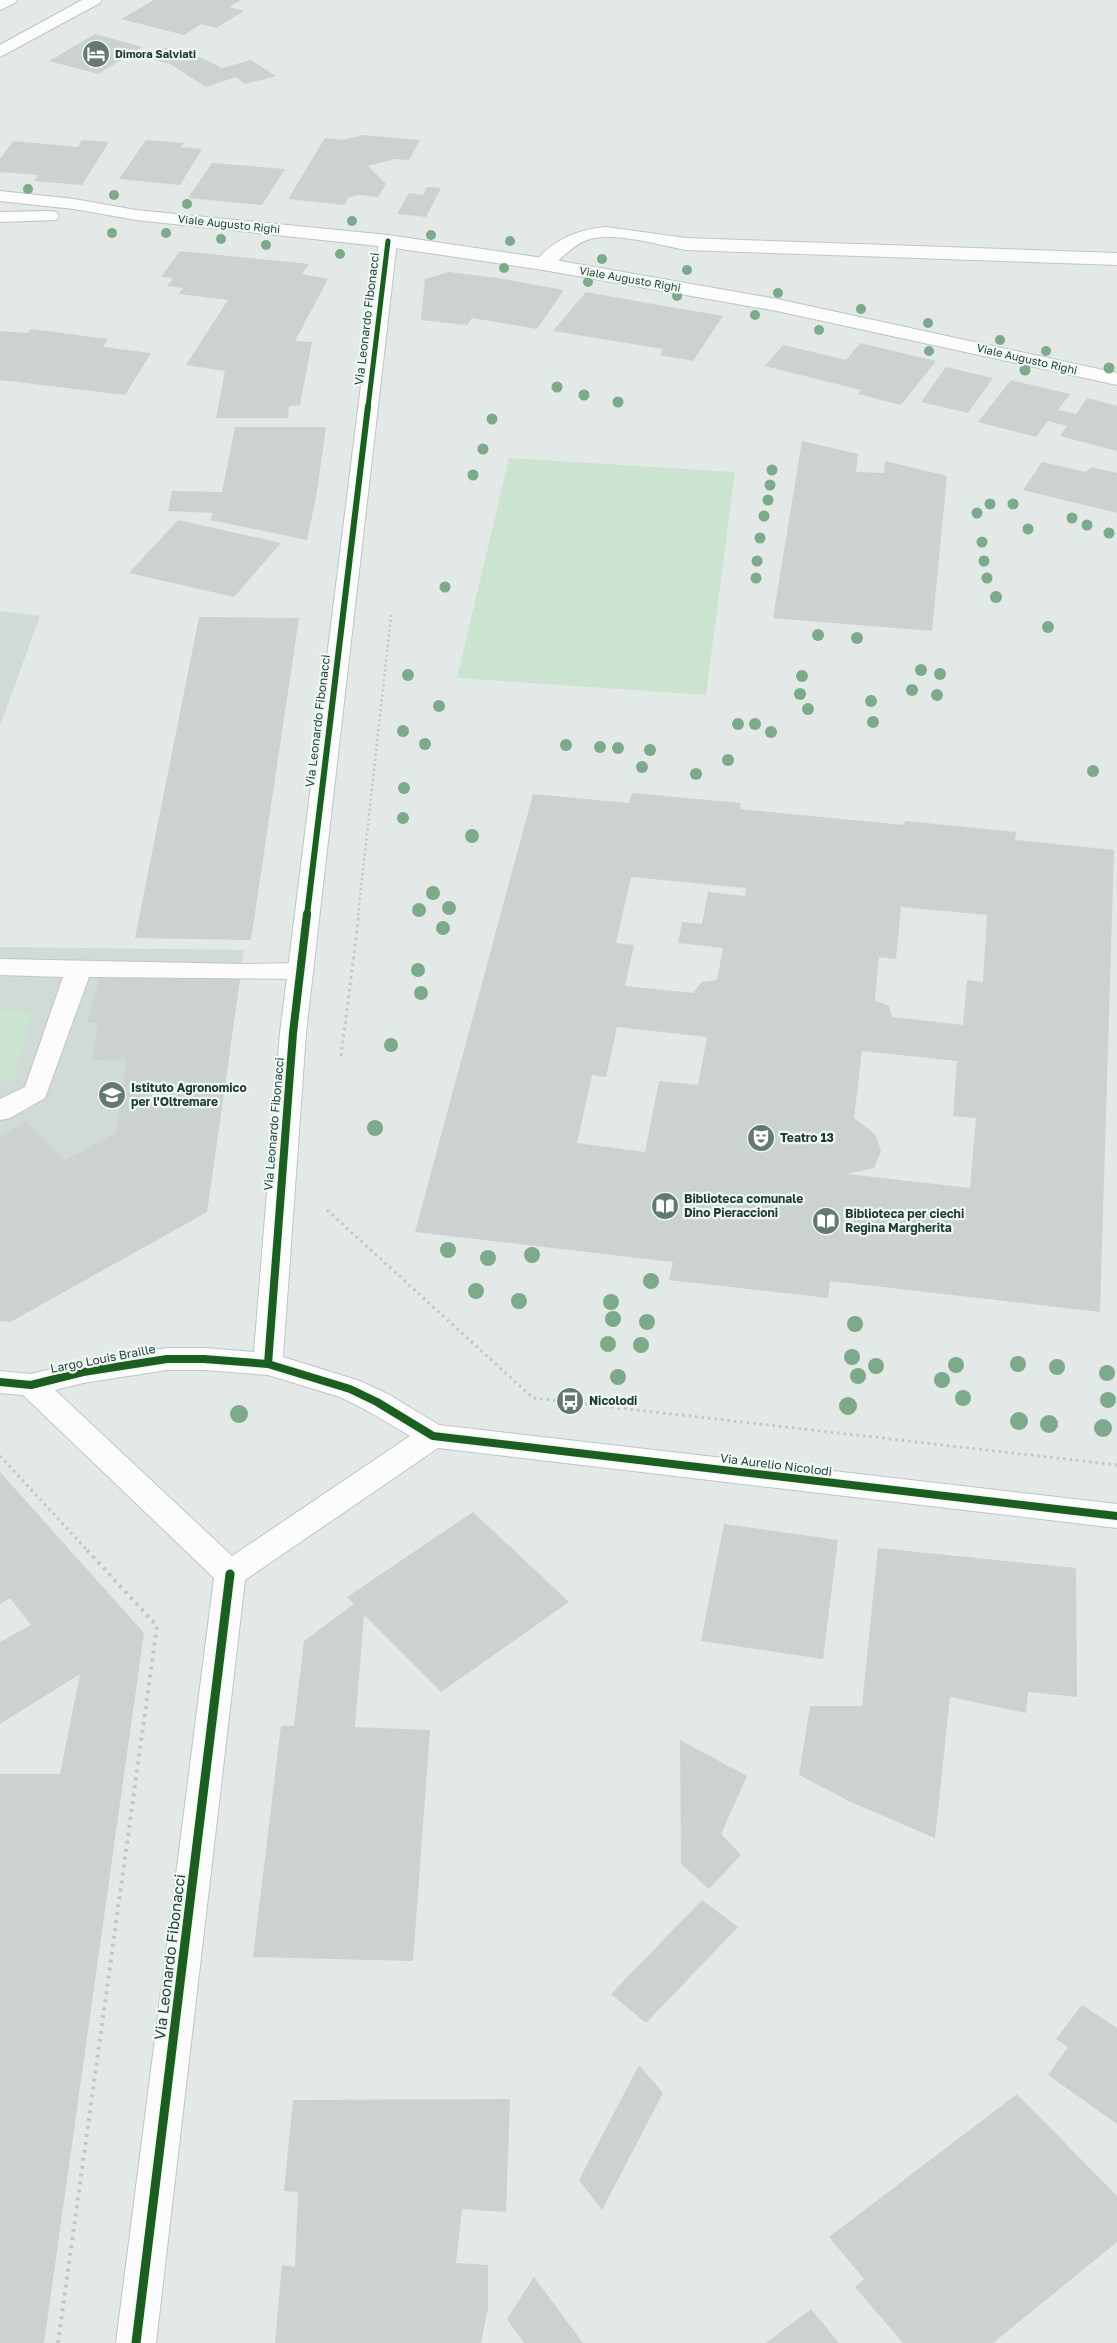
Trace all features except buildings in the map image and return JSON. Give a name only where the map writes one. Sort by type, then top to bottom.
[{"type":"street","points":[[0,5],[9,0]]},
{"type":"street","points":[[0,52],[94,0]]},
{"type":"street","name":"Viale Augusto Righi","points":[[0,196],[74,204],[136,215],[388,241],[543,264],[777,305],[972,346],[1117,380]]},
{"type":"street","name":"Viale Augusto Righi","points":[[0,217],[136,215]]},
{"type":"street","points":[[543,264],[579,237],[595,233],[615,233],[686,244],[1117,259]]},
{"type":"street","name":"Via Leonardo Fibonacci","points":[[268,1364],[279,1205],[301,971],[388,241]]},
{"type":"street","points":[[0,967],[245,972],[301,971]]},
{"type":"street","points":[[0,1111],[36,1092],[79,968]]},
{"type":"street","name":"Largo Louis Braille","points":[[0,1382],[31,1385],[84,1372],[167,1359],[204,1358],[268,1364],[350,1389],[377,1402],[433,1436]]},
{"type":"street","points":[[31,1385],[230,1574],[433,1436]]},
{"type":"street","name":"Via Aurelio Nicolodi","points":[[433,1436],[1117,1516]]},
{"type":"street","name":"Via Leonardo Fibonacci","points":[[136,2343],[230,1574]]},
{"type":"path","points":[[323,1206],[533,1398],[1117,1466]]},
{"type":"path","points":[[0,1456],[157,1626],[58,2343]]},
{"type":"shaded area","points":[[0,611],[40,616],[0,726]]},
{"type":"shaded area","name":"Istituto Agronomico per l'Oltremare","points":[[0,947],[244,950],[207,1212],[10,1322],[0,1321]]},
{"type":"green space","points":[[509,458],[735,472],[706,695],[457,678]]},
{"type":"green space","points":[[0,1010],[33,1012],[13,1080],[0,1078]]},
{"type":"cycle path","points":[[268,1364],[293,1033],[388,241]]},
{"type":"cycle path","points":[[0,1382],[31,1385],[83,1372],[167,1359],[204,1359],[268,1364],[350,1389],[377,1402],[433,1436],[1117,1516]]},
{"type":"cycle path","points":[[136,2343],[230,1574]]},
{"type":"place","name":"Dimora Salviati","points":[[96,54]]},
{"type":"place","name":"Istituto Agronomico per l'Oltremare","points":[[112,1095]]},
{"type":"place","name":"Teatro 13","points":[[761,1138]]},
{"type":"place","name":"Biblioteca comunale Dino Pieraccioni","points":[[665,1206]]},
{"type":"place","name":"Biblioteca per ciechi Regina Margherita","points":[[826,1221]]},
{"type":"place","name":"Nicolodi","points":[[570,1401]]}]
